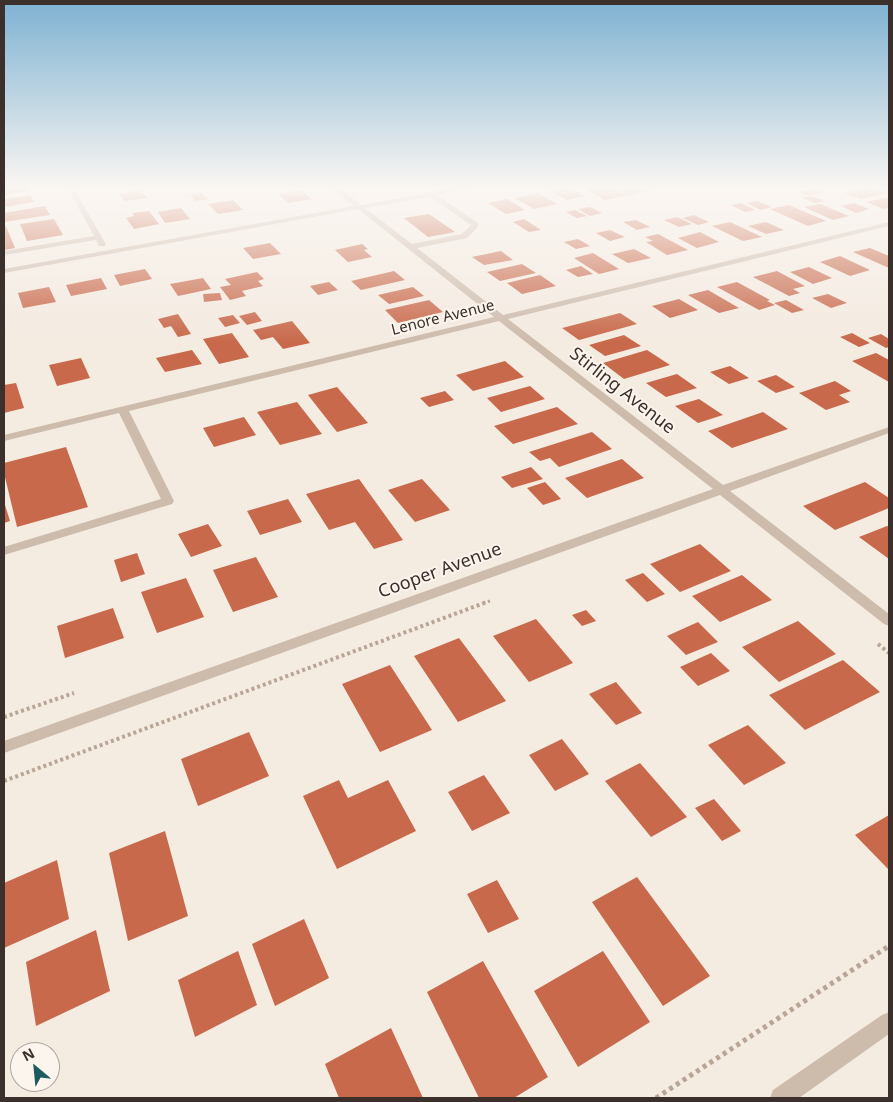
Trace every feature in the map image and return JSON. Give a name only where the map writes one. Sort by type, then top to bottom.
[{"type":"street","points":[[4,253],[90,238]]},
{"type":"street","points":[[99,238],[107,253]]},
{"type":"street","points":[[4,271],[189,238]]},
{"type":"street","name":"Stirling Avenue","points":[[399,238],[889,620]]},
{"type":"street","points":[[410,247],[452,238]]},
{"type":"street","name":"Lenore Avenue","points":[[4,438],[830,238]]},
{"type":"street","points":[[4,551],[168,501],[123,410]]},
{"type":"street","name":"Cooper Avenue","points":[[4,747],[889,430]]},
{"type":"street","points":[[781,1098],[889,1022]]},
{"type":"path","points":[[4,781],[497,598]]},
{"type":"path","points":[[874,641],[889,653]]},
{"type":"path","points":[[4,717],[79,691]]},
{"type":"path","points":[[656,1098],[889,946]]},
{"type":"building","points":[[4,238],[11,238],[15,248],[4,250]]},
{"type":"building","points":[[26,238],[42,238],[27,241]]},
{"type":"building","points":[[605,238],[620,238],[610,241]]},
{"type":"building","points":[[648,238],[666,238],[688,250],[667,255],[646,242],[653,241]]},
{"type":"building","points":[[679,238],[712,238],[719,242],[697,248]]},
{"type":"building","points":[[738,238],[755,238],[743,241]]},
{"type":"building","points":[[578,239],[590,246],[576,249],[564,242]]},
{"type":"building","points":[[270,243],[281,254],[253,259],[243,248]]},
{"type":"building","points":[[362,244],[368,249],[364,250],[372,257],[348,262],[335,250]]},
{"type":"building","points":[[870,248],[889,256],[889,268],[853,252]]},
{"type":"building","points":[[634,249],[651,258],[628,263],[612,254]]},
{"type":"building","points":[[501,251],[513,260],[484,265],[472,257]]},
{"type":"building","points":[[593,253],[619,269],[599,274],[574,258]]},
{"type":"building","points":[[840,256],[870,270],[850,276],[820,262]]},
{"type":"building","points":[[522,264],[536,273],[500,281],[487,272]]},
{"type":"building","points":[[581,266],[593,274],[578,277],[566,270]]},
{"type":"building","points":[[809,267],[832,278],[813,284],[790,272]]},
{"type":"building","points":[[145,269],[152,279],[120,286],[114,275]]},
{"type":"building","points":[[394,271],[405,280],[361,290],[351,281]]},
{"type":"building","points":[[777,271],[805,286],[793,289],[800,293],[789,296],[753,277]]},
{"type":"building","points":[[257,272],[264,279],[258,281],[263,286],[242,291],[246,296],[230,300],[220,287],[231,285],[225,279]]},
{"type":"building","points":[[540,275],[556,286],[522,294],[507,283]]},
{"type":"building","points":[[101,278],[107,289],[71,296],[66,285]]},
{"type":"building","points":[[203,278],[211,289],[178,296],[170,284]]},
{"type":"building","points":[[329,282],[338,290],[318,295],[310,286]]},
{"type":"building","points":[[737,282],[770,300],[767,301],[775,305],[759,310],[717,287]]},
{"type":"building","points":[[49,287],[56,302],[23,308],[18,293]]},
{"type":"building","points":[[413,287],[424,296],[389,304],[378,295]]},
{"type":"building","points":[[708,290],[739,308],[719,313],[688,295]]},
{"type":"building","points":[[220,293],[222,300],[204,302],[203,294]]},
{"type":"building","points":[[828,294],[847,303],[831,308],[812,298]]},
{"type":"building","points":[[679,299],[698,310],[670,318],[652,306]]},
{"type":"building","points":[[429,300],[443,312],[398,323],[385,310]]},
{"type":"building","points":[[786,300],[804,310],[792,313],[774,303]]},
{"type":"building","points":[[255,312],[262,321],[247,325],[239,316]]},
{"type":"building","points":[[620,313],[637,324],[579,340],[562,328]]},
{"type":"building","points":[[178,314],[191,334],[178,337],[171,326],[164,328],[158,319]]},
{"type":"building","points":[[233,315],[240,323],[225,327],[218,318]]},
{"type":"building","points":[[292,321],[310,343],[283,349],[273,337],[261,340],[253,330]]},
{"type":"building","points":[[232,333],[249,357],[219,364],[203,339]]},
{"type":"building","points":[[852,333],[870,343],[859,347],[840,337]]},
{"type":"building","points":[[881,334],[889,339],[889,347],[886,348],[868,338]]},
{"type":"building","points":[[624,335],[641,346],[605,356],[589,345]]},
{"type":"building","points":[[192,350],[202,364],[165,372],[156,358]]},
{"type":"building","points":[[647,350],[670,365],[624,379],[603,363]]},
{"type":"building","points":[[876,353],[889,360],[889,382],[852,361]]},
{"type":"building","points":[[81,358],[90,378],[57,386],[49,365]]},
{"type":"building","points":[[505,361],[524,377],[473,391],[456,375]]},
{"type":"building","points":[[730,366],[749,378],[729,384],[710,372]]},
{"type":"building","points":[[677,374],[697,388],[666,397],[646,383]]},
{"type":"building","points":[[776,375],[795,387],[776,393],[757,381]]},
{"type":"building","points":[[835,381],[851,391],[839,395],[850,402],[826,410],[799,393]]},
{"type":"building","points":[[16,383],[24,408],[4,413],[4,385]]},
{"type":"building","points":[[530,386],[545,399],[501,412],[487,398]]},
{"type":"building","points":[[337,387],[368,423],[337,432],[308,395]]},
{"type":"building","points":[[445,391],[454,400],[429,407],[420,398]]},
{"type":"building","points":[[699,399],[723,415],[698,423],[675,406]]},
{"type":"building","points":[[297,402],[322,434],[280,445],[257,412]]},
{"type":"building","points":[[557,407],[578,424],[513,444],[494,426]]},
{"type":"building","points":[[763,412],[788,429],[732,448],[708,431]]},
{"type":"building","points":[[244,417],[256,435],[214,447],[203,428]]},
{"type":"building","points":[[592,432],[612,449],[559,467],[550,458],[540,461],[529,452]]},
{"type":"building","points":[[66,447],[88,507],[17,527],[4,473],[4,463]]},
{"type":"building","points":[[622,459],[644,478],[587,498],[565,478]]},
{"type":"building","points":[[531,467],[543,479],[512,488],[501,477]]},
{"type":"building","points":[[359,479],[403,540],[374,549],[355,522],[329,530],[306,494]]},
{"type":"building","points":[[422,479],[450,510],[415,522],[388,490]]},
{"type":"building","points":[[545,482],[561,499],[543,505],[527,488]]},
{"type":"building","points":[[865,482],[889,498],[889,508],[835,530],[803,506]]},
{"type":"building","points":[[288,499],[302,522],[260,535],[247,511]]},
{"type":"building","points":[[4,502],[10,521],[4,523]]},
{"type":"building","points":[[208,524],[222,546],[191,557],[178,534]]},
{"type":"building","points":[[887,526],[889,527],[889,559],[859,537]]},
{"type":"building","points":[[700,544],[731,571],[680,592],[650,564]]},
{"type":"building","points":[[137,553],[145,574],[121,582],[114,560]]},
{"type":"building","points":[[256,557],[278,597],[233,612],[213,570]]},
{"type":"building","points":[[643,573],[665,594],[647,602],[625,580]]},
{"type":"building","points":[[742,575],[772,600],[720,622],[692,596]]},
{"type":"building","points":[[186,578],[204,617],[157,633],[141,592]]},
{"type":"building","points":[[113,608],[124,638],[65,658],[57,626]]},
{"type":"building","points":[[586,610],[596,621],[582,626],[572,615]]},
{"type":"building","points":[[536,619],[573,663],[529,682],[493,636]]},
{"type":"building","points":[[798,621],[836,654],[779,682],[742,647]]},
{"type":"building","points":[[698,622],[718,642],[686,655],[667,636]]},
{"type":"building","points":[[459,638],[506,701],[458,722],[414,656]]},
{"type":"building","points":[[711,653],[730,671],[698,686],[680,667]]},
{"type":"building","points":[[843,660],[880,692],[805,730],[769,695]]},
{"type":"building","points":[[390,665],[432,730],[380,752],[342,684]]},
{"type":"building","points":[[616,682],[642,713],[616,725],[589,694]]},
{"type":"building","points":[[748,725],[786,763],[744,785],[708,745]]},
{"type":"building","points":[[249,732],[269,776],[198,806],[181,759]]},
{"type":"building","points":[[562,739],[589,774],[555,791],[529,755]]},
{"type":"building","points":[[640,763],[687,817],[651,837],[605,781]]},
{"type":"building","points":[[484,775],[510,813],[472,831],[448,792]]},
{"type":"building","points":[[339,780],[348,798],[388,780],[416,831],[337,869],[303,796]]},
{"type":"building","points":[[714,799],[741,831],[722,841],[695,808]]},
{"type":"building","points":[[889,815],[889,870],[855,835]]},
{"type":"building","points":[[165,831],[188,916],[128,941],[109,853]]},
{"type":"building","points":[[57,860],[69,919],[4,948],[4,883]]},
{"type":"building","points":[[637,877],[710,976],[663,1006],[592,902]]},
{"type":"building","points":[[497,880],[519,919],[488,933],[467,894]]},
{"type":"building","points":[[304,919],[329,978],[275,1006],[252,944]]},
{"type":"building","points":[[96,930],[110,991],[36,1026],[26,962]]},
{"type":"building","points":[[238,951],[257,1005],[195,1037],[178,980]]},
{"type":"building","points":[[603,951],[650,1022],[578,1067],[534,991]]},
{"type":"building","points":[[483,961],[548,1077],[514,1098],[479,1098],[427,992]]},
{"type":"building","points":[[391,1028],[423,1098],[339,1098],[325,1064]]}]
